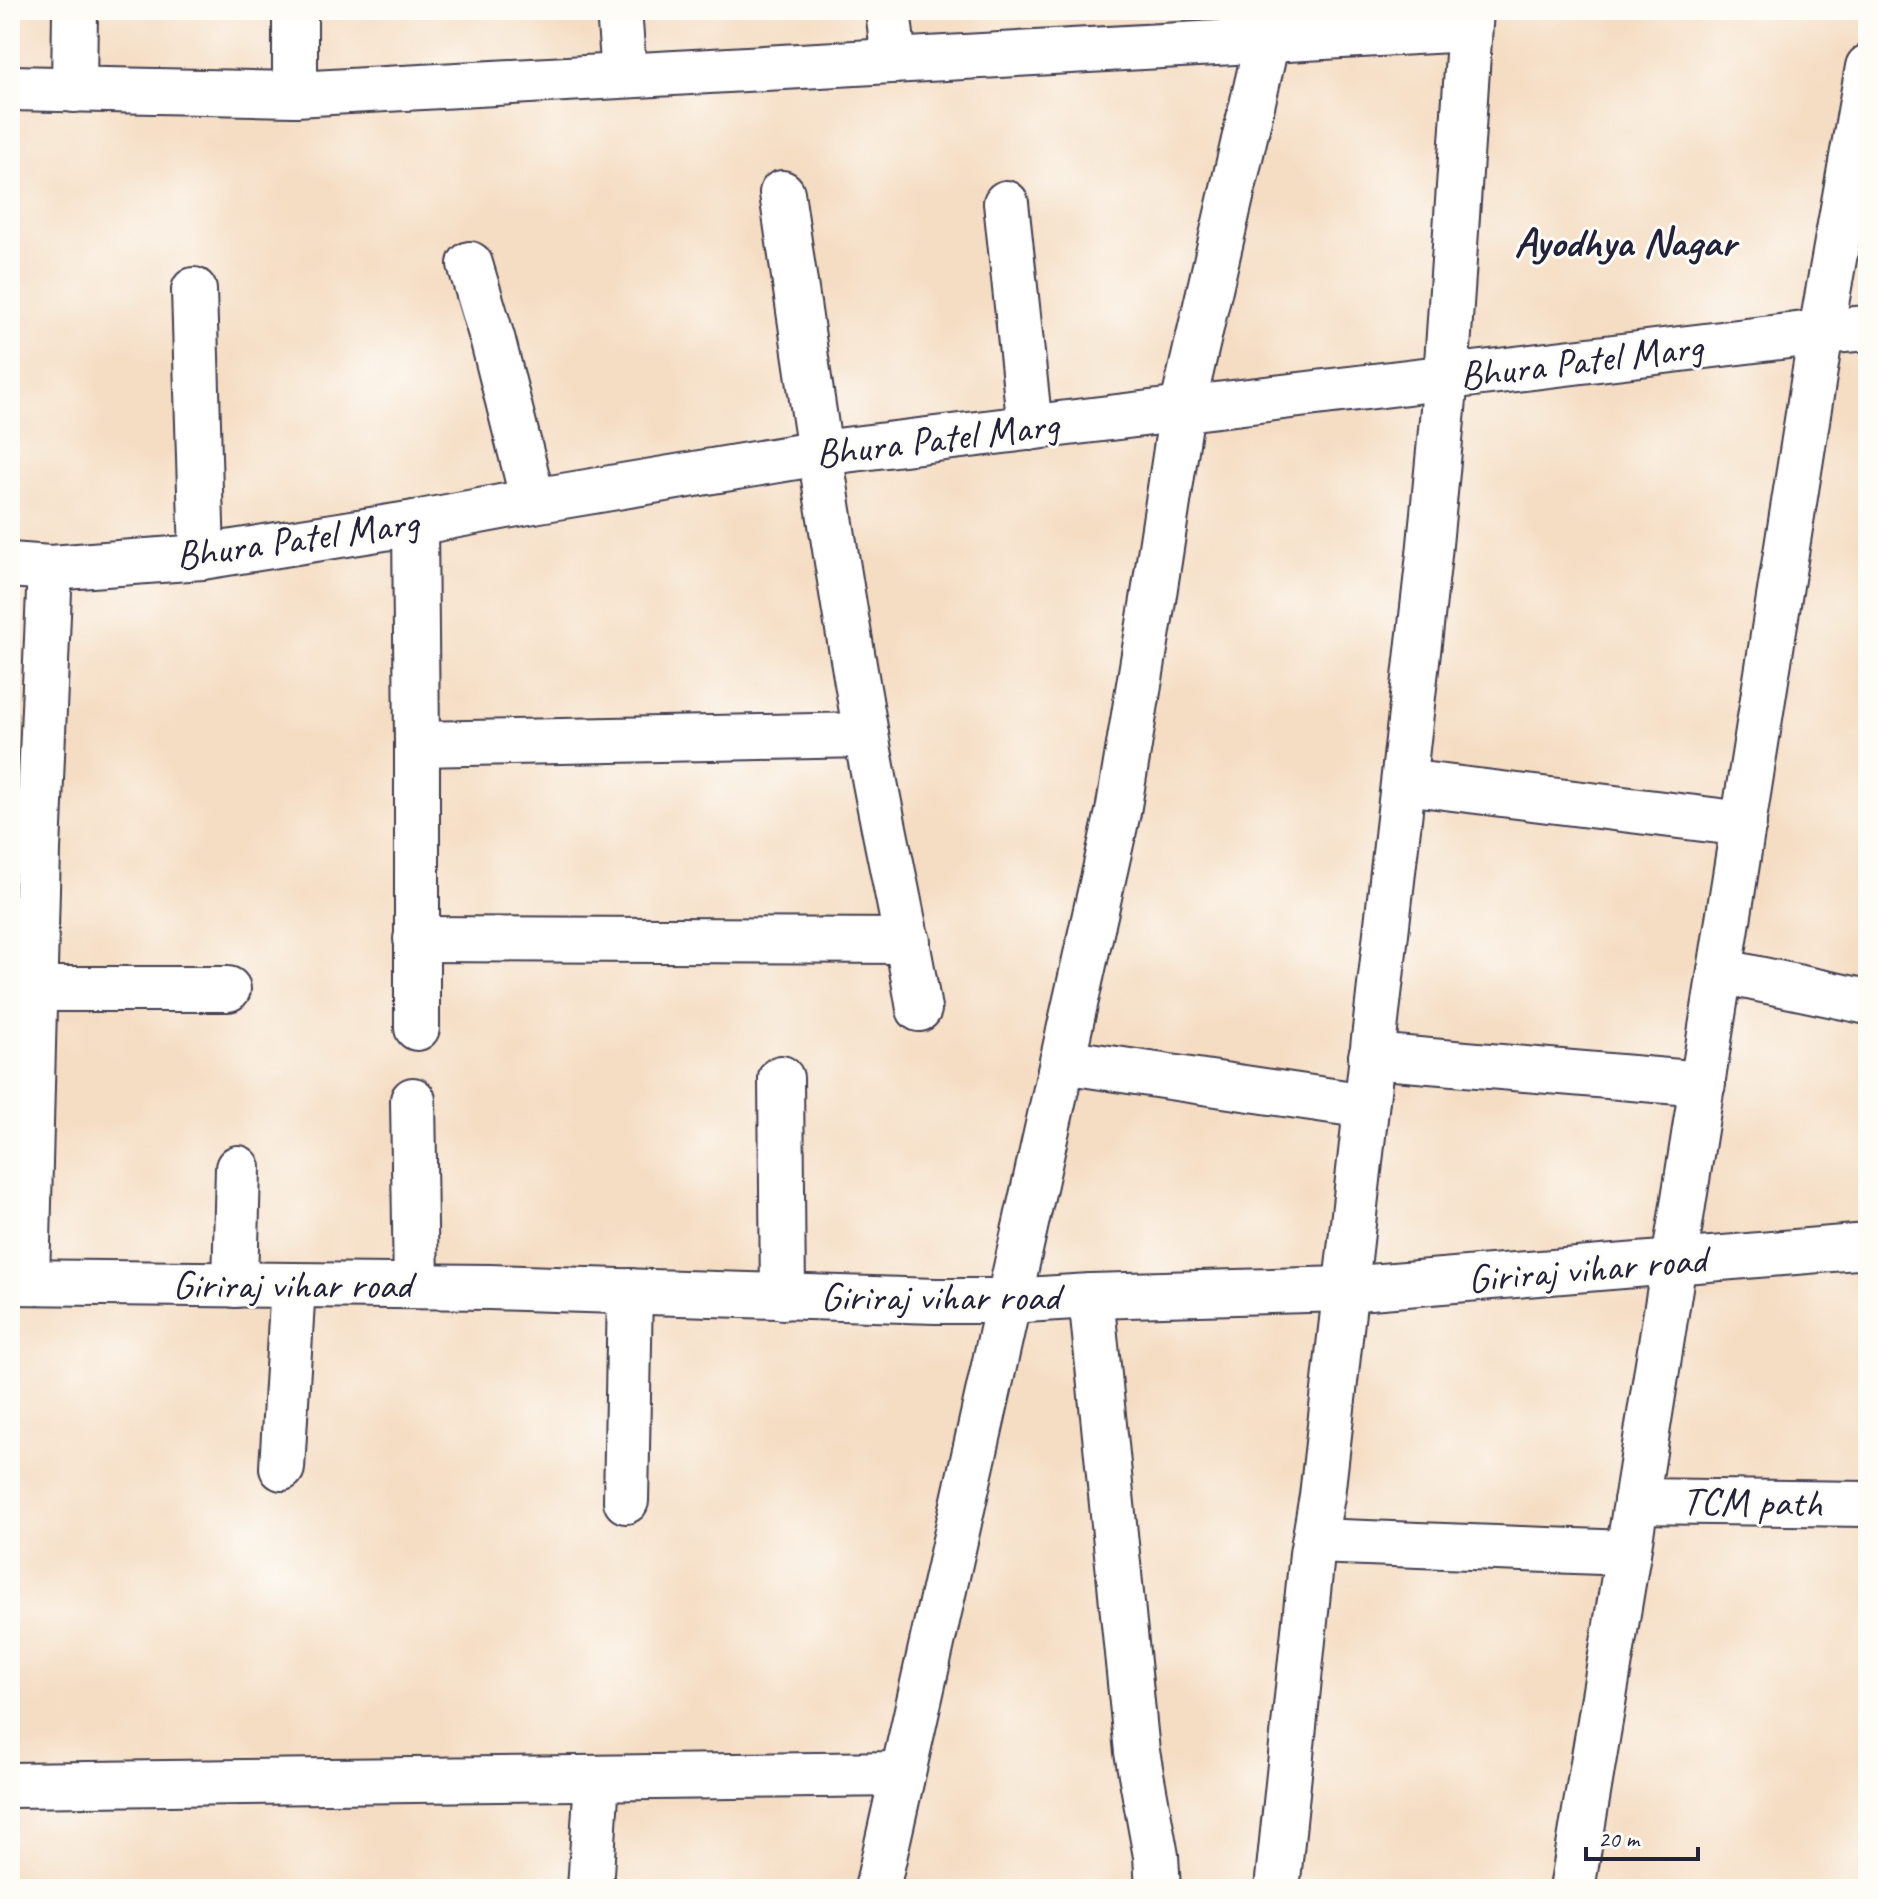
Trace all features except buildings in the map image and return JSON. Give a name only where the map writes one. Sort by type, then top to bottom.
[{"type":"street","points":[[74,90],[75,10]]},
{"type":"street","points":[[295,10],[295,94]]},
{"type":"street","points":[[619,10],[624,75]]},
{"type":"street","points":[[888,10],[894,60]]},
{"type":"street","points":[[10,88],[295,94],[894,60],[1152,28],[1470,19],[1446,378],[1404,782],[1277,1889]]},
{"type":"street","points":[[877,1889],[1118,812],[1182,410],[1271,25]]},
{"type":"street","points":[[1572,1889],[1821,332],[1868,67]]},
{"type":"street","points":[[782,193],[866,735],[919,1009]]},
{"type":"street","points":[[1006,203],[1030,428]]},
{"type":"street","points":[[470,264],[493,341],[533,501]]},
{"type":"street","points":[[194,290],[202,557]]},
{"type":"street","name":"Bhura Patel Marg","points":[[30,566],[202,557],[820,453],[1868,328]]},
{"type":"street","points":[[415,523],[417,1028]]},
{"type":"street","points":[[19,1282],[34,989],[24,849],[30,566]]},
{"type":"street","points":[[417,744],[866,735]]},
{"type":"street","points":[[1404,782],[1744,824]]},
{"type":"street","points":[[416,939],[908,941]]},
{"type":"street","points":[[1720,971],[1868,1002]]},
{"type":"street","points":[[34,989],[228,989]]},
{"type":"street","points":[[1371,1056],[1703,1084]]},
{"type":"street","points":[[1062,1061],[1366,1106]]},
{"type":"street","points":[[781,1078],[783,1297]]},
{"type":"street","points":[[413,1100],[416,1286]]},
{"type":"street","points":[[235,1285],[238,1168]]},
{"type":"street","name":"Giriraj vihar road","points":[[19,1282],[416,1286],[1008,1301],[1345,1289],[1868,1246]]},
{"type":"street","points":[[282,1468],[293,1285]]},
{"type":"street","points":[[626,1501],[630,1291]]},
{"type":"street","points":[[1091,1296],[1137,1752],[1156,1856],[1158,1889]]},
{"type":"street","name":"TCM path","points":[[1636,1501],[1868,1504]]},
{"type":"street","points":[[1315,1541],[1628,1553]]},
{"type":"street","points":[[10,1785],[902,1774]]},
{"type":"street","points":[[590,1889],[597,1778]]},
{"type":"district","name":"Ayodhya Nagar","points":[[1625,242]]}]
